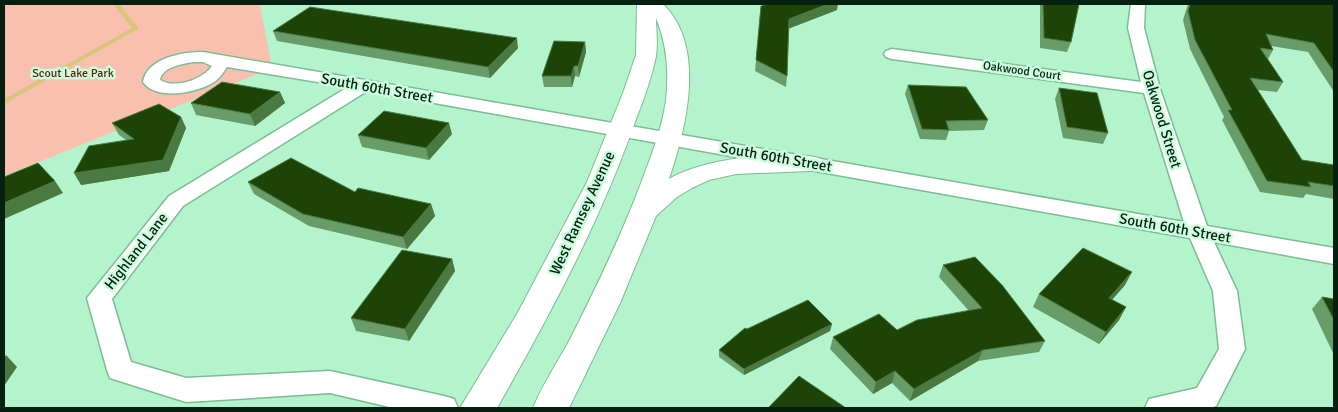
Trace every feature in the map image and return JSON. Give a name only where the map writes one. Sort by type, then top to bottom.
[{"type":"street","name":"West Ramsey Avenue","points":[[478,408],[529,323],[568,249],[600,182],[634,93],[646,55],[646,4]]},
{"type":"street","points":[[551,408],[598,318],[632,243],[670,139],[677,99],[678,70],[674,43],[665,18],[653,4]]},
{"type":"street","name":"Oakwood Street","points":[[1138,4],[1136,28],[1152,89],[1198,232],[1226,291],[1232,349],[1206,398],[1158,408]]},
{"type":"street","name":"Oakwood Court","points":[[892,54],[1152,89]]},
{"type":"street","name":"South 60th Street","points":[[218,61],[1334,256]]},
{"type":"street","name":"Highland Lane","points":[[364,85],[176,201],[99,298],[120,370],[186,390],[330,382],[444,408]]},
{"type":"street","points":[[643,212],[669,190],[687,180],[713,172],[731,167],[770,163],[810,163]]},
{"type":"green space","name":"Scout Lake Park","points":[[4,4],[260,4],[272,68],[4,176]]},
{"type":"building","points":[[768,4],[828,4],[789,19],[787,76],[756,60],[761,6]]},
{"type":"building","points":[[1043,4],[1079,4],[1071,42],[1044,38]]},
{"type":"building","points":[[1190,4],[1334,4],[1334,72],[1314,43],[1266,34],[1273,50],[1260,48],[1283,82],[1250,78],[1302,160],[1334,165],[1334,186],[1308,182],[1311,187],[1267,181],[1228,110],[1232,110],[1195,40],[1188,11]]},
{"type":"building","points":[[310,7],[517,38],[488,67],[273,31]]},
{"type":"building","points":[[554,41],[585,42],[578,66],[574,66],[571,76],[542,76]]},
{"type":"building","points":[[222,82],[280,92],[250,114],[191,103]]},
{"type":"building","points":[[908,85],[966,87],[988,120],[946,121],[949,130],[922,129]]},
{"type":"building","points":[[1059,88],[1097,93],[1108,133],[1067,127]]},
{"type":"building","points":[[159,104],[181,117],[163,160],[74,173],[89,146],[134,139],[112,123]]},
{"type":"building","points":[[384,111],[449,123],[426,148],[358,135]]},
{"type":"building","points":[[291,158],[355,192],[358,188],[431,204],[403,237],[303,214],[248,182]]},
{"type":"building","points":[[38,163],[55,181],[4,203],[4,177]]},
{"type":"building","points":[[1083,248],[1132,272],[1109,298],[1126,307],[1106,332],[1039,294]]},
{"type":"building","points":[[402,250],[452,259],[405,329],[351,318]]},
{"type":"building","points":[[975,257],[1002,285],[1045,341],[983,350],[914,389],[895,371],[876,382],[833,337],[879,314],[897,330],[917,320],[982,308],[943,265]]},
{"type":"building","points":[[1322,297],[1334,299],[1334,320]]},
{"type":"building","points":[[808,300],[832,324],[744,369],[719,350],[745,328],[747,329]]},
{"type":"building","points":[[799,376],[846,408],[769,407]]},
{"type":"waterway","points":[[4,102],[136,28],[116,4]]}]
